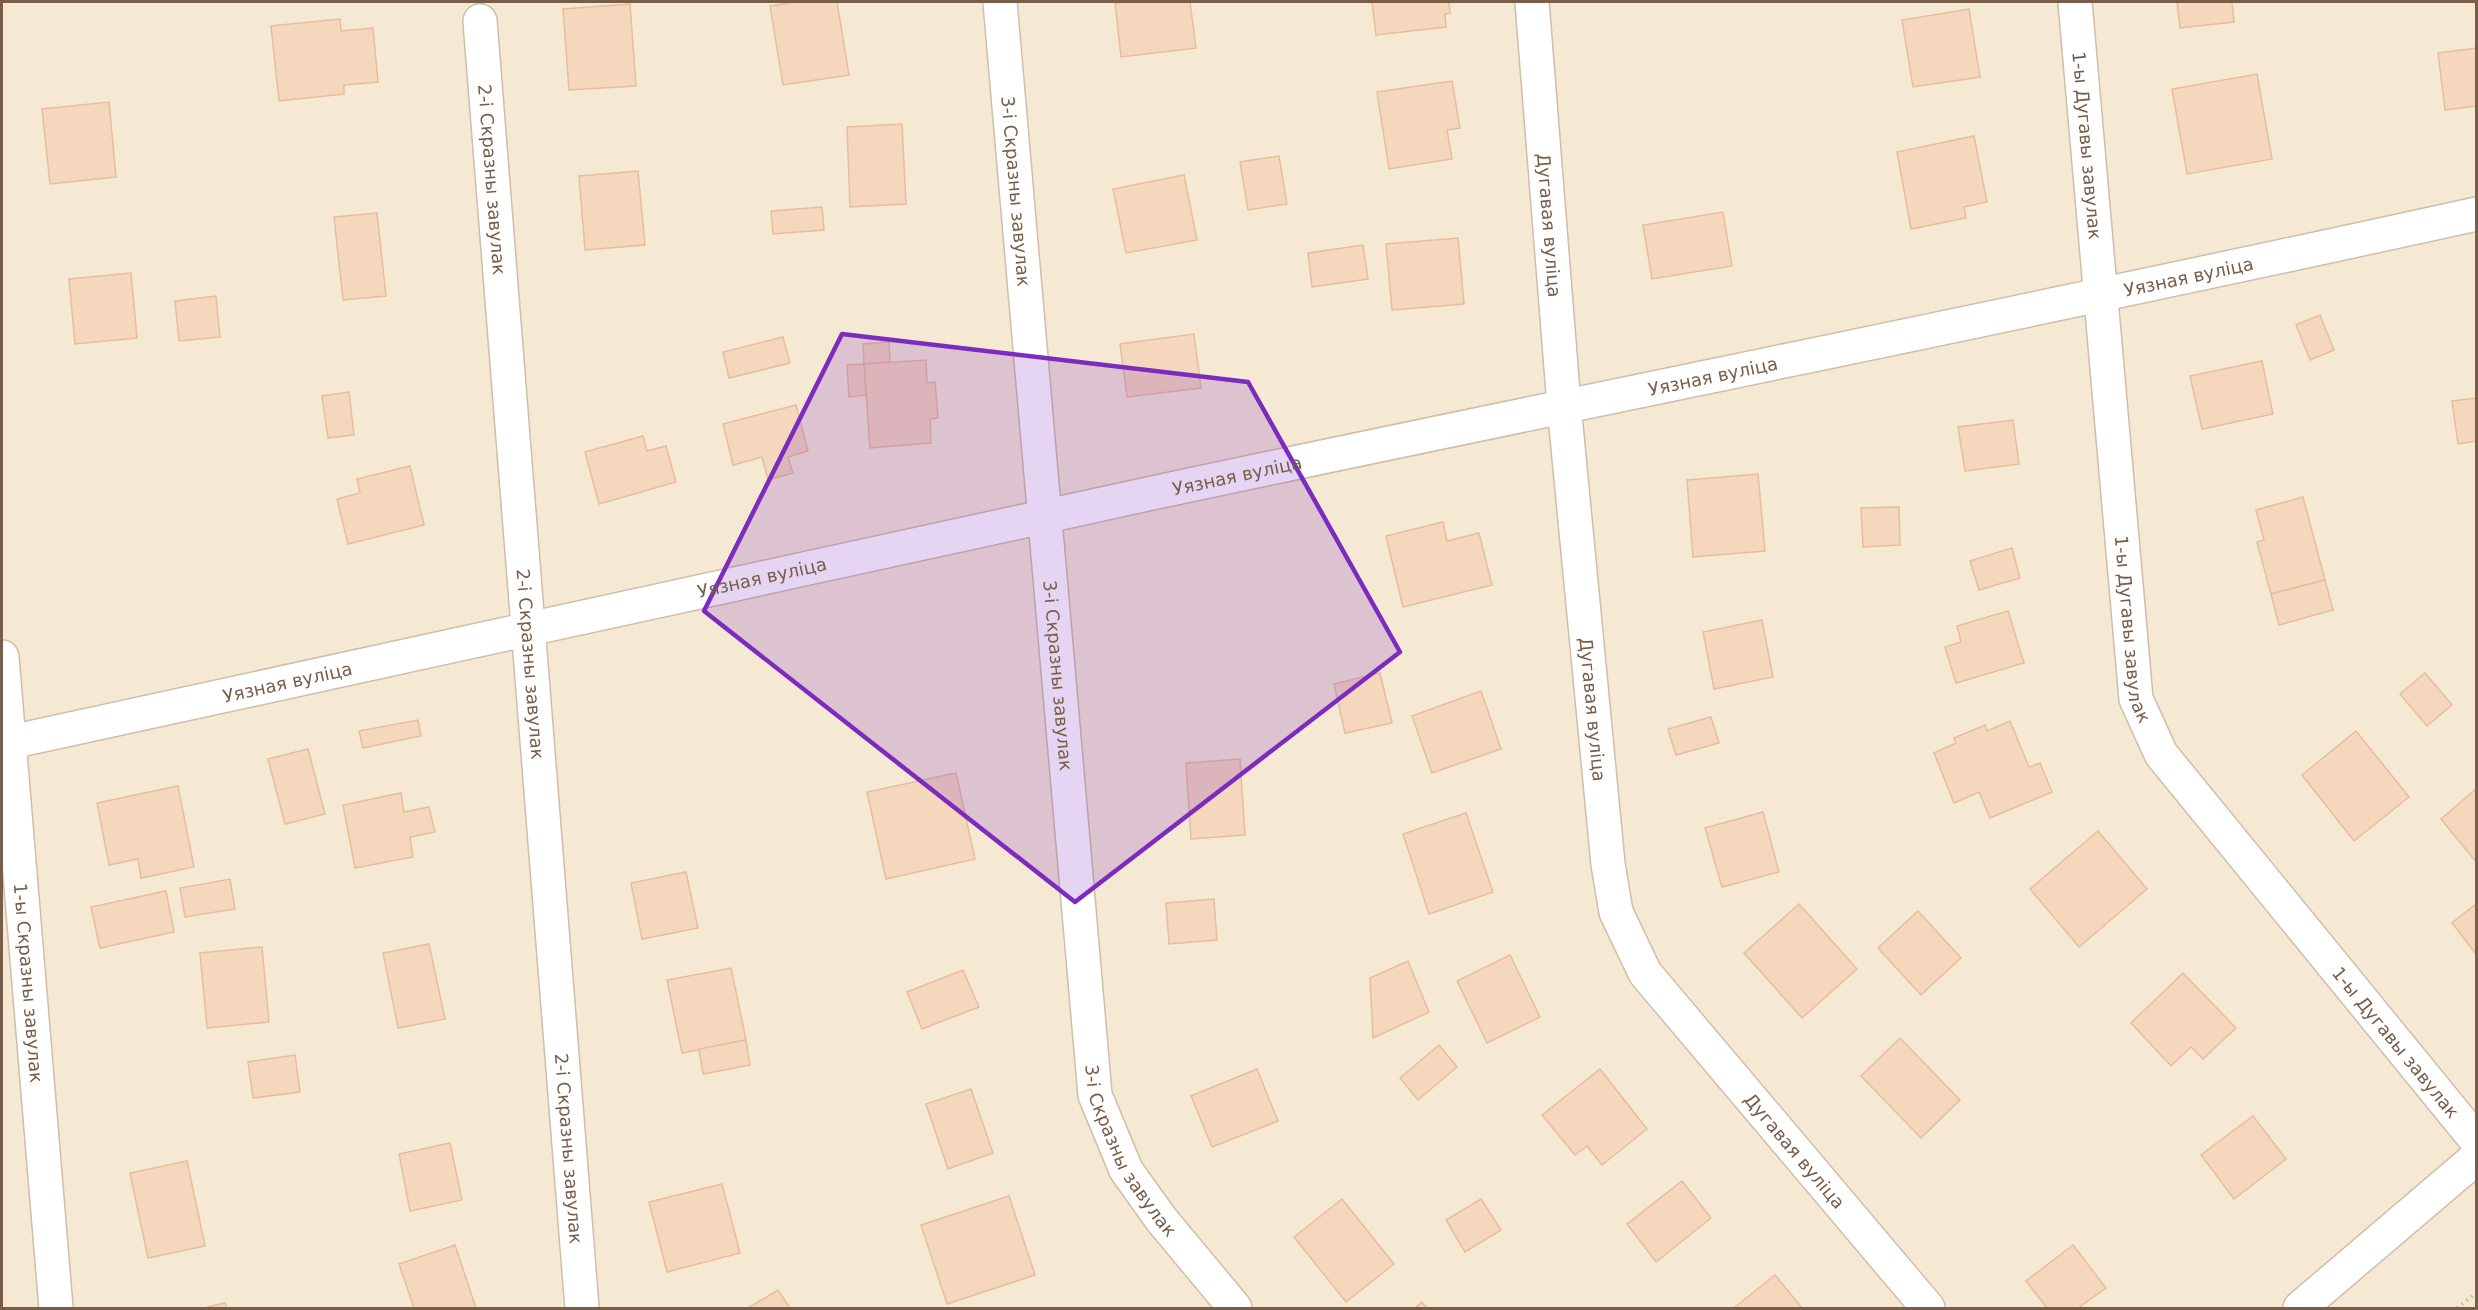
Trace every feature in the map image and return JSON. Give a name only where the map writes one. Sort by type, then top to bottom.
[{"type":"street","name":"3-і Скразны завулак","points":[[1000,2],[1095,1095],[1126,1170],[1161,1219],[1235,1308]]},
{"type":"street","name":"Дугавая вуліца","points":[[1532,2],[1564,405],[1608,864],[1616,912],[1645,973],[1928,1308]]},
{"type":"street","name":"1-ы Дугавы завулак","points":[[2074,2],[2136,699],[2161,754],[2476,1140]]},
{"type":"street","name":"2-і Скразны завулак","points":[[480,21],[582,1308]]},
{"type":"street","name":"Уязная вуліца","points":[[5,743],[1044,516],[1564,405],[2100,297],[2476,214]]},
{"type":"street","name":"1-ы Скразны завулак","points":[[2,657],[5,743],[56,1308]]},
{"type":"street","points":[[2300,1308],[2476,1158]]},
{"type":"path","points":[[2457,1308],[2476,1293]]},
{"type":"highlighted area","points":[[842,334],[1248,382],[1400,652],[1075,902],[704,611]]},
{"type":"shaded area","points":[[2,2],[2476,2],[2476,1308],[2,1308]]},
{"type":"building","points":[[796,2],[837,2],[849,75],[783,85],[770,6]]},
{"type":"building","points":[[1190,2],[1196,48],[1121,57],[1115,3]]},
{"type":"building","points":[[1372,2],[1449,2],[1450,13],[1445,14],[1446,27],[1376,35]]},
{"type":"building","points":[[2177,2],[2232,2],[2234,22],[2180,28]]},
{"type":"building","points":[[630,4],[636,86],[569,90],[563,9]]},
{"type":"building","points":[[1969,9],[1980,77],[1913,87],[1902,20]]},
{"type":"building","points":[[340,19],[341,31],[373,28],[378,82],[344,85],[344,94],[279,101],[271,26]]},
{"type":"building","points":[[2476,48],[2476,106],[2445,110],[2438,53]]},
{"type":"building","points":[[2257,74],[2272,159],[2187,174],[2172,89]]},
{"type":"building","points":[[1452,81],[1460,128],[1447,130],[1452,159],[1389,169],[1377,92]]},
{"type":"building","points":[[109,102],[116,177],[50,184],[42,109]]},
{"type":"building","points":[[902,124],[906,204],[850,207],[847,127]]},
{"type":"building","points":[[1974,136],[1987,202],[1964,207],[1966,218],[1911,229],[1897,152]]},
{"type":"building","points":[[1279,156],[1287,204],[1248,210],[1240,162]]},
{"type":"building","points":[[638,171],[645,245],[585,250],[579,176]]},
{"type":"building","points":[[1184,175],[1197,240],[1126,253],[1113,189]]},
{"type":"building","points":[[822,207],[824,230],[773,234],[771,211]]},
{"type":"building","points":[[1723,212],[1732,266],[1652,279],[1643,225]]},
{"type":"building","points":[[377,213],[386,296],[343,300],[334,217]]},
{"type":"building","points":[[1458,238],[1464,304],[1392,310],[1386,244]]},
{"type":"building","points":[[1363,245],[1368,279],[1312,287],[1308,253]]},
{"type":"building","points":[[131,273],[137,338],[75,344],[69,279]]},
{"type":"building","points":[[216,296],[220,337],[179,341],[175,301]]},
{"type":"building","points":[[2320,315],[2334,350],[2310,360],[2296,325]]},
{"type":"building","points":[[1194,334],[1201,388],[1127,397],[1120,344]]},
{"type":"building","points":[[783,337],[790,363],[729,378],[723,352]]},
{"type":"building","points":[[889,342],[890,362],[864,364],[863,344]]},
{"type":"building","points":[[926,360],[927,383],[935,382],[938,418],[930,419],[931,443],[870,448],[864,364]]},
{"type":"building","points":[[2262,361],[2273,414],[2202,429],[2190,376]]},
{"type":"building","points":[[864,364],[866,395],[849,397],[847,365]]},
{"type":"building","points":[[349,392],[354,435],[328,438],[322,396]]},
{"type":"building","points":[[2476,398],[2476,441],[2458,444],[2452,401]]},
{"type":"building","points":[[796,405],[808,451],[788,457],[793,473],[768,480],[762,457],[733,465],[723,424]]},
{"type":"building","points":[[2013,420],[2019,464],[1965,471],[1958,427]]},
{"type":"building","points":[[643,436],[647,451],[666,446],[676,482],[599,504],[585,452]]},
{"type":"building","points":[[410,466],[424,525],[348,544],[337,499],[360,493],[357,479]]},
{"type":"building","points":[[1758,474],[1765,551],[1693,557],[1687,480]]},
{"type":"building","points":[[2303,497],[2325,580],[2271,594],[2257,542],[2264,540],[2256,510]]},
{"type":"building","points":[[1899,507],[1900,545],[1863,547],[1861,508]]},
{"type":"building","points":[[1443,522],[1447,541],[1479,533],[1492,585],[1403,607],[1386,536]]},
{"type":"building","points":[[2012,548],[2020,578],[1979,590],[1970,561]]},
{"type":"building","points":[[2325,580],[2333,610],[2279,625],[2271,594]]},
{"type":"building","points":[[2008,611],[2024,663],[1956,683],[1945,647],[1961,642],[1957,626]]},
{"type":"building","points":[[1762,620],[1773,677],[1714,689],[1703,632]]},
{"type":"building","points":[[1380,673],[1392,723],[1345,733],[1334,684]]},
{"type":"building","points":[[2425,673],[2452,705],[2427,726],[2400,694]]},
{"type":"building","points":[[1481,691],[1501,749],[1432,773],[1412,716]]},
{"type":"building","points":[[1711,717],[1719,743],[1676,755],[1668,729]]},
{"type":"building","points":[[418,720],[421,736],[363,748],[359,731]]},
{"type":"building","points":[[2010,721],[2029,767],[2040,763],[2052,792],[1990,818],[1979,792],[1954,803],[1934,753],[1956,743],[1954,738],[1985,725],[1987,731]]},
{"type":"building","points":[[2356,731],[2409,797],[2354,841],[2302,775]]},
{"type":"building","points":[[308,749],[325,814],[285,824],[268,759]]},
{"type":"building","points":[[1240,759],[1245,835],[1191,839],[1186,763]]},
{"type":"building","points":[[956,773],[975,859],[886,879],[867,792]]},
{"type":"building","points":[[178,786],[194,867],[141,878],[138,859],[109,865],[97,803]]},
{"type":"building","points":[[2476,789],[2476,862],[2441,819]]},
{"type":"building","points":[[401,793],[404,812],[429,807],[435,832],[410,837],[413,857],[355,868],[343,805]]},
{"type":"building","points":[[1763,812],[1779,872],[1722,887],[1705,828]]},
{"type":"building","points":[[1466,813],[1493,892],[1429,914],[1403,834]]},
{"type":"building","points":[[2098,831],[2147,889],[2079,947],[2030,889]]},
{"type":"building","points":[[686,872],[698,928],[642,939],[631,883]]},
{"type":"building","points":[[230,879],[235,909],[185,917],[180,888]]},
{"type":"building","points":[[166,891],[174,932],[100,948],[91,907]]},
{"type":"building","points":[[1214,899],[1217,940],[1169,944],[1166,903]]},
{"type":"building","points":[[1799,904],[1857,969],[1802,1018],[1744,953]]},
{"type":"building","points":[[2476,904],[2476,954],[2452,923]]},
{"type":"building","points":[[1918,911],[1961,958],[1921,995],[1878,948]]},
{"type":"building","points":[[429,944],[445,1019],[398,1028],[383,953]]},
{"type":"building","points":[[262,947],[269,1022],[207,1028],[200,953]]},
{"type":"building","points":[[1510,955],[1540,1017],[1487,1043],[1457,981]]},
{"type":"building","points":[[1408,961],[1429,1012],[1373,1038],[1370,978]]},
{"type":"building","points":[[731,968],[746,1040],[682,1053],[667,980]]},
{"type":"building","points":[[963,970],[979,1007],[922,1029],[907,992]]},
{"type":"building","points":[[2183,973],[2236,1028],[2203,1059],[2191,1047],[2171,1066],[2131,1023]]},
{"type":"building","points":[[1900,1038],[1960,1100],[1921,1138],[1861,1076]]},
{"type":"building","points":[[746,1040],[750,1065],[703,1074],[699,1049]]},
{"type":"building","points":[[1439,1045],[1457,1067],[1418,1100],[1400,1078]]},
{"type":"building","points":[[295,1055],[300,1092],[253,1098],[248,1062]]},
{"type":"building","points":[[1257,1069],[1278,1121],[1212,1147],[1191,1096]]},
{"type":"building","points":[[1600,1069],[1647,1129],[1602,1165],[1587,1146],[1575,1155],[1542,1115]]},
{"type":"building","points":[[971,1089],[993,1153],[948,1169],[926,1104]]},
{"type":"building","points":[[2253,1116],[2286,1159],[2234,1199],[2201,1155]]},
{"type":"building","points":[[450,1143],[462,1200],[410,1211],[399,1154]]},
{"type":"building","points":[[187,1161],[205,1246],[148,1258],[130,1173]]},
{"type":"building","points":[[1682,1181],[1711,1218],[1656,1262],[1627,1224]]},
{"type":"building","points":[[722,1184],[740,1253],[667,1272],[649,1202]]},
{"type":"building","points":[[1009,1196],[1035,1275],[947,1304],[921,1225]]},
{"type":"building","points":[[1342,1199],[1394,1264],[1346,1302],[1294,1237]]},
{"type":"building","points":[[1481,1199],[1501,1230],[1465,1252],[1446,1220]]},
{"type":"building","points":[[455,1245],[476,1308],[414,1308],[399,1264]]},
{"type":"building","points":[[2073,1245],[2106,1288],[2078,1308],[2047,1308],[2026,1281]]},
{"type":"building","points":[[1775,1275],[1802,1308],[1734,1308]]},
{"type":"building","points":[[778,1290],[790,1308],[748,1308]]},
{"type":"building","points":[[1422,1302],[1427,1308],[1415,1308]]},
{"type":"building","points":[[225,1303],[227,1308],[204,1308]]}]
